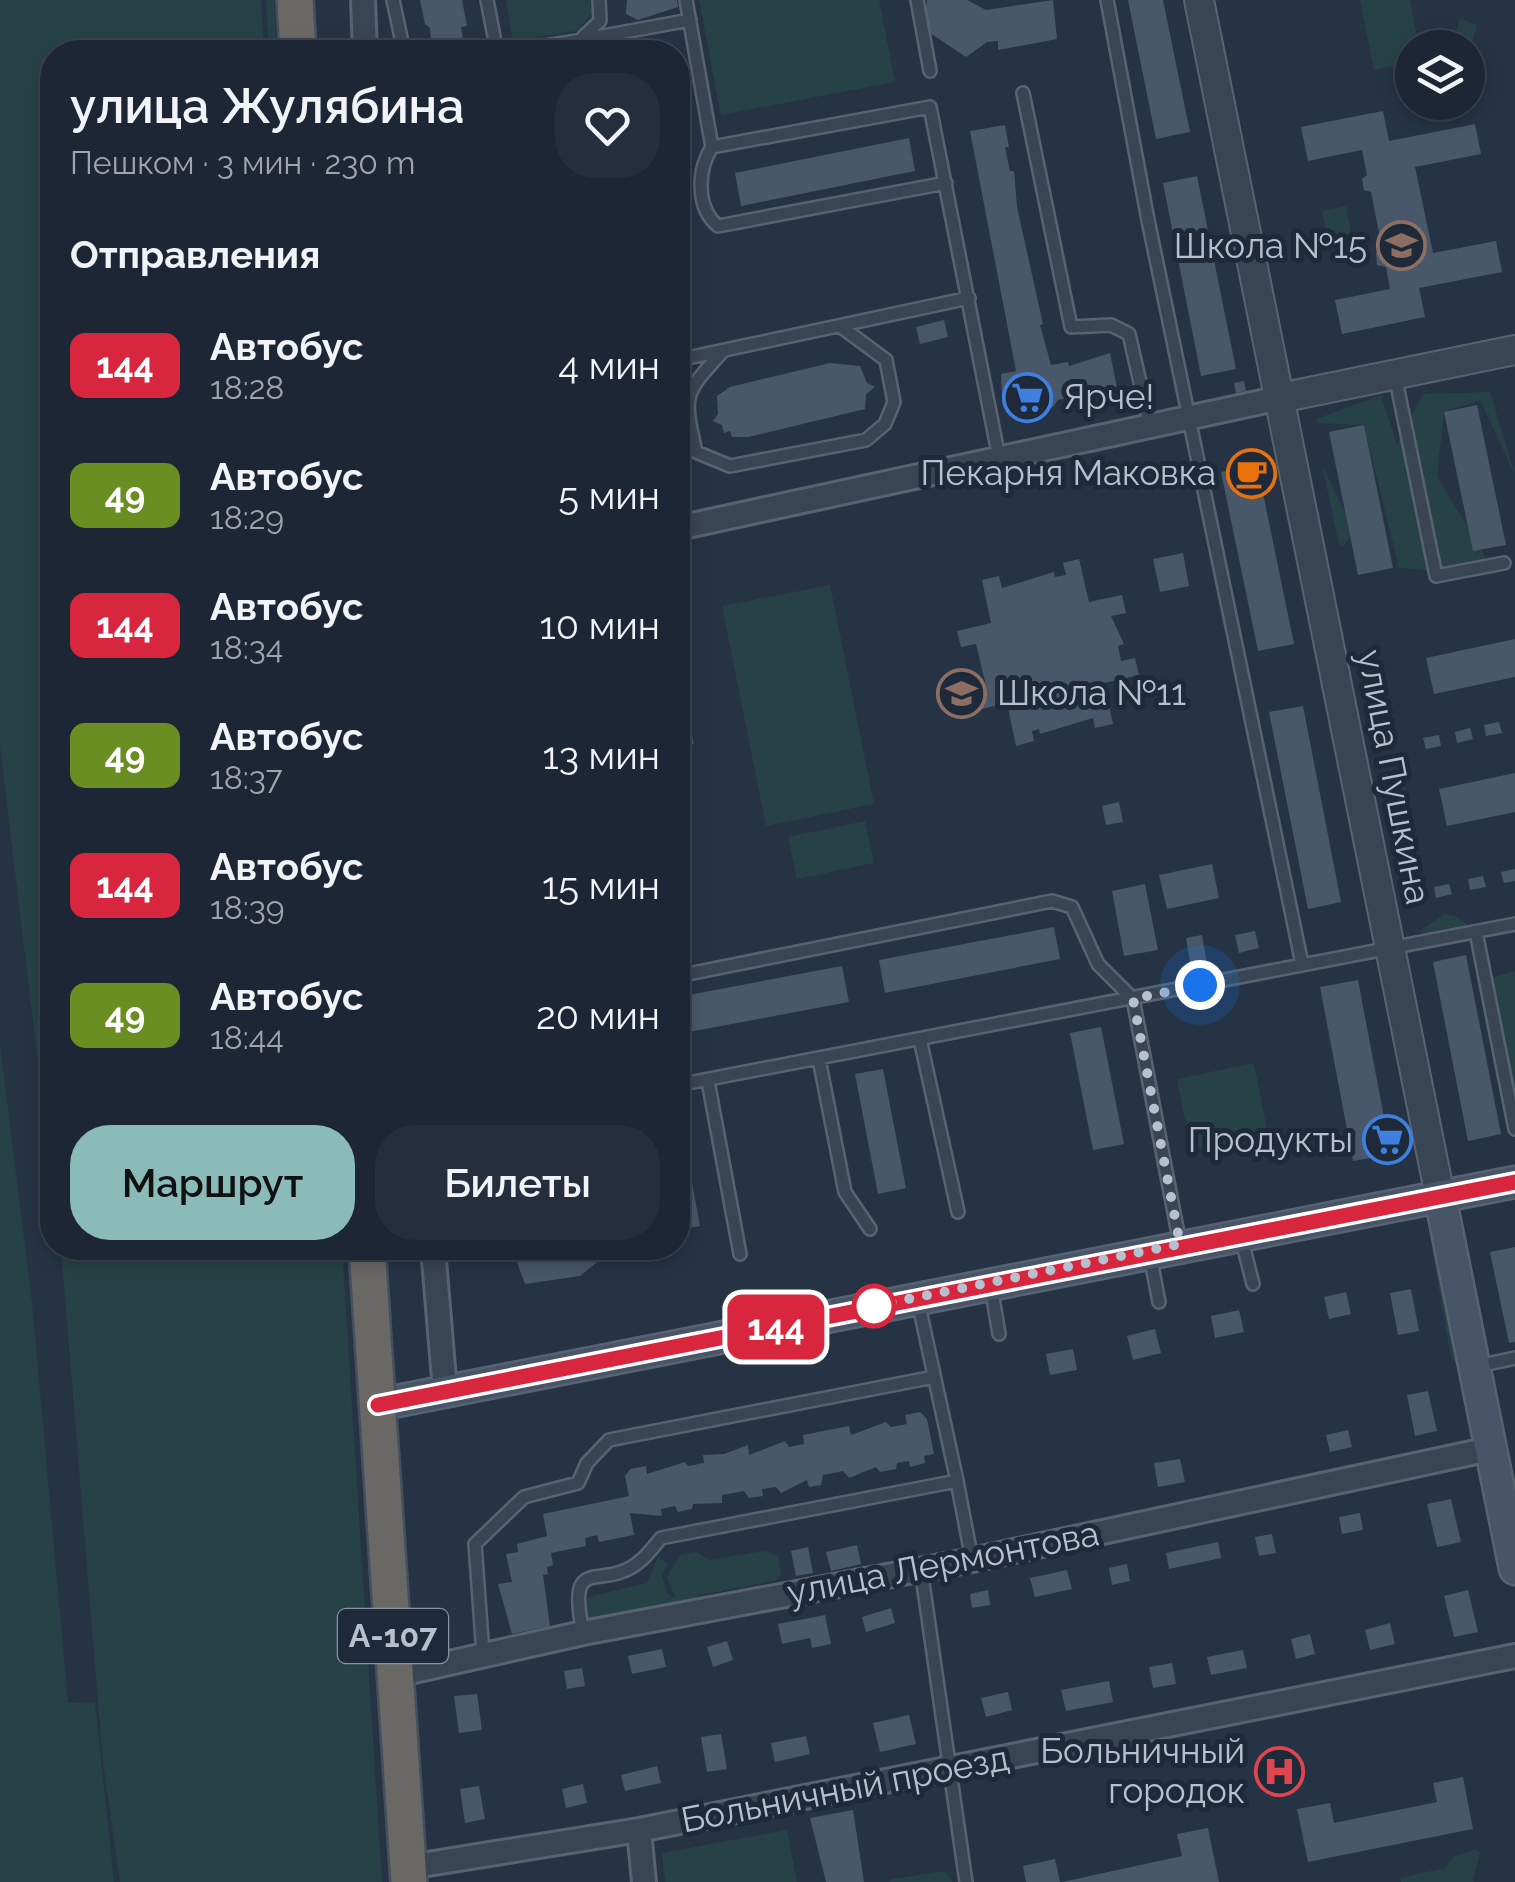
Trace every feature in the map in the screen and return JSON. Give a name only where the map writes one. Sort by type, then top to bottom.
[{"type":"highway","points":[[295,0],[297,40]]},
{"type":"highway","name":"А-107","points":[[368,1260],[409,1875]]},
{"type":"main road","points":[[378,1405],[1180,1244],[1515,1182]]},
{"type":"main road","name":"улица Пушкина","points":[[1440,1196],[1490,1448],[1512,1533],[1515,1570]]},
{"type":"street","points":[[363,0],[365,40]]},
{"type":"street","name":"улица Пушкина","points":[[1199,0],[1440,1196]]},
{"type":"street","points":[[690,525],[1515,350]]},
{"type":"street","points":[[434,1260],[445,1391]]},
{"type":"street","name":"улица Лермонтова","points":[[396,1674],[583,1633],[972,1560],[1490,1448]]},
{"type":"street","name":"Больничный проезд","points":[[409,1875],[1515,1656]]},
{"type":"street","points":[[639,1830],[644,1882]]},
{"type":"lane","points":[[394,0],[402,40]]},
{"type":"lane","points":[[487,0],[495,40]]},
{"type":"lane","points":[[580,40],[596,28],[599,0]]},
{"type":"lane","points":[[686,0],[712,148],[702,163],[700,180],[708,218],[718,226],[741,226],[946,183]]},
{"type":"lane","points":[[917,0],[930,70]]},
{"type":"lane","points":[[1107,0],[1188,418],[1302,964]]},
{"type":"lane","points":[[602,40],[690,20]]},
{"type":"lane","points":[[1024,94],[1071,327],[1110,325],[1130,334],[1150,426]]},
{"type":"lane","points":[[712,148],[930,106],[1000,458]]},
{"type":"lane","points":[[690,357],[968,298]]},
{"type":"lane","points":[[690,425],[696,452],[730,466],[866,440],[885,424],[894,402],[886,360],[840,326]]},
{"type":"lane","points":[[690,392],[723,350]]},
{"type":"lane","points":[[1395,375],[1436,576],[1504,563]]},
{"type":"lane","points":[[690,974],[1052,902],[1072,907],[1098,964],[1133,999],[1180,1244]]},
{"type":"lane","points":[[690,1084],[1515,924]]},
{"type":"lane","points":[[1476,932],[1515,1129]]},
{"type":"lane","points":[[920,1040],[958,1212]]},
{"type":"lane","points":[[819,1059],[845,1192],[870,1229]]},
{"type":"lane","points":[[708,1082],[740,1254]]},
{"type":"lane","points":[[1240,1233],[1253,1284]]},
{"type":"lane","points":[[1149,1251],[1160,1302]]},
{"type":"lane","points":[[991,1282],[999,1334]]},
{"type":"lane","points":[[918,1297],[972,1560]]},
{"type":"lane","points":[[1474,1367],[1515,1358]]},
{"type":"lane","points":[[483,1654],[475,1544],[524,1497],[578,1483],[587,1464],[609,1440],[934,1377]]},
{"type":"lane","points":[[583,1633],[576,1596],[580,1585],[594,1576],[637,1565],[661,1538],[957,1481]]},
{"type":"lane","points":[[920,1570],[966,1882]]},
{"type":"green space","points":[[0,0],[261,0],[263,40],[40,40],[40,1081],[0,746]]},
{"type":"green space","points":[[266,0],[274,0],[276,40],[268,40]]},
{"type":"green space","points":[[506,0],[590,0],[592,13],[577,31],[513,40]]},
{"type":"green space","points":[[699,0],[879,0],[895,82],[721,115]]},
{"type":"green space","points":[[1360,0],[1410,0],[1416,30],[1395,30],[1395,66],[1374,70]]},
{"type":"green space","points":[[1460,19],[1477,25],[1476,30],[1456,30]]},
{"type":"green space","points":[[1346,206],[1353,243],[1329,248],[1322,211]]},
{"type":"green space","points":[[1490,392],[1515,475],[1480,400],[1444,412],[1437,476],[1491,566],[1457,572],[1399,568],[1364,425],[1317,423],[1316,419],[1381,395],[1397,444],[1423,394]]},
{"type":"green space","points":[[1322,465],[1345,512],[1350,537],[1343,547],[1339,544]]},
{"type":"green space","points":[[830,585],[874,804],[766,826],[722,606]]},
{"type":"green space","points":[[1392,782],[1405,785],[1415,901]]},
{"type":"green space","points":[[865,821],[874,863],[797,879],[788,837]]},
{"type":"green space","points":[[1445,914],[1456,916],[1470,927],[1445,943],[1419,931]]},
{"type":"green space","points":[[1515,971],[1515,1127],[1509,1127],[1511,1110],[1481,981]]},
{"type":"green space","points":[[0,1045],[32,1303],[68,1703],[95,1702],[114,1882],[0,1882]]},
{"type":"green space","points":[[1254,1063],[1268,1134],[1191,1149],[1177,1079]]},
{"type":"green space","points":[[1438,1250],[1458,1360],[1452,1361],[1432,1251]]},
{"type":"green space","points":[[62,1260],[343,1260],[382,1882],[120,1882],[103,1763]]},
{"type":"green space","points":[[764,1551],[778,1556],[781,1575],[776,1580],[696,1596],[698,1605],[589,1623],[584,1617],[588,1597],[647,1583],[658,1557],[668,1564],[662,1575],[667,1594],[676,1598],[667,1578],[680,1555],[696,1552],[710,1560]]},
{"type":"green space","points":[[787,1830],[797,1882],[665,1882],[662,1853]]},
{"type":"green space","points":[[1480,1852],[1473,1882],[1401,1882],[1400,1878],[1445,1868],[1454,1856]]},
{"type":"green space","points":[[944,1871],[953,1882],[888,1882],[893,1879]]},
{"type":"building","points":[[420,0],[462,0],[467,26],[461,27],[463,39],[470,40],[431,40],[430,28],[425,24]]},
{"type":"building","points":[[627,0],[677,0],[678,7],[638,20],[626,14]]},
{"type":"building","points":[[927,0],[967,0],[986,10],[1053,0],[1057,39],[998,50],[998,41],[987,42],[966,57],[924,29]]},
{"type":"building","points":[[1128,0],[1163,0],[1190,132],[1156,139]]},
{"type":"building","points":[[1383,111],[1389,141],[1475,124],[1481,154],[1415,167],[1433,253],[1496,241],[1502,272],[1419,288],[1425,317],[1342,334],[1335,300],[1390,289],[1386,267],[1377,265],[1376,253],[1382,248],[1371,192],[1364,190],[1362,179],[1367,175],[1362,150],[1308,161],[1301,127]]},
{"type":"building","points":[[1005,125],[1009,147],[1005,147],[1010,171],[1014,171],[1017,207],[1051,365],[1068,362],[1069,366],[1110,353],[1117,388],[1058,400],[1053,407],[1042,410],[1043,416],[1026,419],[1025,414],[1009,414],[1002,397],[1001,374],[1016,371],[970,131]]},
{"type":"building","points":[[909,138],[915,171],[741,206],[735,173]]},
{"type":"building","points":[[1197,176],[1236,369],[1201,376],[1163,183]]},
{"type":"building","points":[[944,320],[948,337],[920,344],[916,327]]},
{"type":"building","points":[[830,363],[860,366],[867,383],[875,387],[866,394],[865,409],[748,437],[732,437],[730,431],[724,433],[722,425],[713,421],[718,414],[717,396],[730,387]]},
{"type":"building","points":[[1244,381],[1246,391],[1236,393],[1234,383]]},
{"type":"building","points":[[1477,405],[1506,545],[1473,551],[1444,412]]},
{"type":"building","points":[[1364,425],[1393,568],[1358,575],[1329,432]]},
{"type":"building","points":[[1257,464],[1294,644],[1258,651],[1221,472]]},
{"type":"building","points":[[1183,553],[1189,586],[1160,592],[1153,559]]},
{"type":"building","points":[[1079,559],[1089,602],[1122,595],[1126,613],[1111,616],[1124,644],[1118,646],[1121,661],[1135,658],[1139,675],[1104,683],[1113,724],[1095,728],[1093,718],[1040,734],[1039,729],[1032,731],[1034,741],[1016,746],[1007,703],[974,711],[970,694],[987,690],[976,644],[961,647],[957,631],[991,623],[982,580],[999,576],[1002,588],[1054,572],[1055,577],[1066,575],[1063,563]]},
{"type":"building","points":[[1515,639],[1515,677],[1434,694],[1426,658]]},
{"type":"building","points":[[1303,706],[1341,902],[1308,909],[1269,712]]},
{"type":"building","points":[[1499,722],[1502,733],[1486,736],[1484,725]]},
{"type":"building","points":[[1470,728],[1473,739],[1457,743],[1455,732]]},
{"type":"building","points":[[1439,735],[1441,746],[1426,749],[1423,738]]},
{"type":"building","points":[[1515,773],[1515,812],[1447,826],[1439,789]]},
{"type":"building","points":[[1119,802],[1123,822],[1106,825],[1102,806]]},
{"type":"building","points":[[1212,864],[1219,898],[1167,909],[1159,875]]},
{"type":"building","points":[[1515,869],[1515,881],[1504,883],[1501,872]]},
{"type":"building","points":[[1483,876],[1486,887],[1470,890],[1468,879]]},
{"type":"building","points":[[1145,884],[1158,950],[1124,956],[1112,891]]},
{"type":"building","points":[[1449,884],[1452,894],[1436,898],[1434,887]]},
{"type":"building","points":[[1054,927],[1060,959],[885,993],[879,960]]},
{"type":"building","points":[[1255,931],[1259,948],[1239,953],[1235,935]]},
{"type":"building","points":[[1202,935],[1207,964],[1191,967],[1186,938]]},
{"type":"building","points":[[1466,955],[1501,1134],[1468,1141],[1433,962]]},
{"type":"building","points":[[842,966],[849,1002],[690,1032],[690,995]]},
{"type":"building","points":[[1358,980],[1391,1154],[1353,1161],[1320,987]]},
{"type":"building","points":[[1101,1027],[1124,1144],[1093,1150],[1070,1033]]},
{"type":"building","points":[[883,1069],[906,1188],[878,1194],[855,1074]]},
{"type":"building","points":[[690,1172],[700,1226],[690,1228]]},
{"type":"building","points":[[1515,1247],[1515,1342],[1509,1343],[1490,1252]]},
{"type":"building","points":[[516,1260],[598,1260],[580,1276],[525,1284]]},
{"type":"building","points":[[1411,1289],[1419,1331],[1398,1335],[1390,1293]]},
{"type":"building","points":[[1346,1292],[1351,1314],[1329,1319],[1324,1297]]},
{"type":"building","points":[[1239,1310],[1244,1332],[1215,1338],[1211,1316]]},
{"type":"building","points":[[1155,1329],[1161,1353],[1133,1360],[1127,1336]]},
{"type":"building","points":[[1073,1349],[1077,1370],[1050,1375],[1046,1354]]},
{"type":"building","points":[[1428,1391],[1437,1431],[1415,1436],[1407,1395]]},
{"type":"building","points":[[920,1412],[927,1419],[934,1454],[924,1456],[925,1463],[910,1467],[909,1461],[897,1463],[896,1469],[880,1472],[876,1467],[849,1478],[843,1471],[823,1475],[821,1485],[809,1487],[807,1480],[781,1493],[776,1487],[762,1489],[763,1496],[749,1498],[744,1491],[722,1495],[722,1503],[693,1504],[692,1509],[678,1512],[675,1506],[661,1509],[662,1516],[630,1513],[634,1535],[599,1542],[597,1535],[585,1538],[586,1546],[551,1553],[553,1565],[543,1575],[550,1626],[512,1634],[498,1584],[512,1582],[506,1554],[518,1552],[517,1544],[547,1536],[543,1514],[629,1496],[625,1476],[630,1469],[646,1466],[647,1474],[685,1462],[688,1466],[704,1463],[703,1455],[724,1454],[748,1445],[749,1455],[785,1441],[789,1447],[804,1444],[803,1435],[849,1426],[851,1435],[886,1422],[891,1427],[907,1424],[905,1415]]},
{"type":"building","points":[[1348,1430],[1352,1447],[1330,1452],[1326,1435]]},
{"type":"building","points":[[1180,1459],[1185,1482],[1158,1487],[1154,1463]]},
{"type":"building","points":[[1451,1499],[1461,1542],[1437,1547],[1427,1504]]},
{"type":"building","points":[[1360,1513],[1363,1530],[1342,1534],[1339,1517]]},
{"type":"building","points":[[1272,1534],[1276,1553],[1259,1556],[1255,1537]]},
{"type":"building","points":[[1218,1542],[1221,1558],[1169,1569],[1166,1553]]},
{"type":"building","points":[[857,1545],[861,1564],[831,1571],[826,1552]]},
{"type":"building","points":[[808,1547],[813,1573],[796,1576],[791,1551]]},
{"type":"building","points":[[1127,1564],[1130,1581],[1112,1585],[1109,1568]]},
{"type":"building","points":[[1067,1570],[1072,1589],[1035,1597],[1030,1578]]},
{"type":"building","points":[[988,1590],[990,1605],[972,1608],[970,1594]]},
{"type":"building","points":[[1468,1590],[1478,1632],[1454,1637],[1444,1596]]},
{"type":"building","points":[[891,1608],[895,1623],[866,1632],[862,1617]]},
{"type":"building","points":[[825,1615],[831,1644],[812,1648],[810,1638],[782,1644],[778,1624]]},
{"type":"building","points":[[1390,1623],[1395,1644],[1370,1650],[1365,1630]]},
{"type":"building","points":[[1310,1634],[1315,1654],[1296,1659],[1291,1639]]},
{"type":"building","points":[[727,1641],[733,1660],[713,1667],[707,1647]]},
{"type":"building","points":[[662,1649],[666,1667],[632,1674],[628,1656]]},
{"type":"building","points":[[1243,1650],[1247,1668],[1211,1675],[1207,1657]]},
{"type":"building","points":[[1172,1663],[1176,1684],[1153,1688],[1149,1667]]},
{"type":"building","points":[[582,1668],[585,1686],[567,1689],[564,1671]]},
{"type":"building","points":[[1109,1681],[1113,1702],[1066,1711],[1061,1690]]},
{"type":"building","points":[[1008,1692],[1012,1710],[986,1717],[981,1698]]},
{"type":"building","points":[[477,1694],[482,1730],[459,1733],[454,1696]]},
{"type":"building","points":[[909,1715],[916,1744],[880,1752],[873,1723]]},
{"type":"building","points":[[721,1734],[727,1769],[707,1772],[701,1737]]},
{"type":"building","points":[[806,1736],[810,1754],[775,1762],[771,1743]]},
{"type":"building","points":[[657,1766],[661,1783],[625,1791],[621,1775]]},
{"type":"building","points":[[1463,1777],[1473,1829],[1308,1862],[1297,1809],[1330,1803],[1334,1823],[1437,1802],[1433,1783]]},
{"type":"building","points":[[583,1784],[587,1803],[566,1808],[562,1789]]},
{"type":"building","points":[[479,1786],[485,1819],[465,1823],[460,1789]]},
{"type":"building","points":[[853,1810],[864,1882],[826,1882],[810,1818]]},
{"type":"building","points":[[1208,1828],[1219,1882],[1062,1882],[1182,1856],[1177,1834]]},
{"type":"building","points":[[1055,1859],[1060,1882],[1026,1882],[1023,1866]]},
{"type":"bus line","name":"144","points":[[378,1405],[1210,1238],[1515,1182]]},
{"type":"place","name":"Школа №15","points":[[1402,246]]},
{"type":"place","name":"Ярче!","points":[[1028,397]]},
{"type":"place","name":"Пекарня Маковка","points":[[1251,473]]},
{"type":"place","name":"Школа №11","points":[[962,693]]},
{"type":"place","name":"Продукты","points":[[1388,1140]]},
{"type":"place","name":"Больничный городок","points":[[1280,1771]]},
{"type":"route","points":[[874,1306],[1180,1244],[1133,999],[1200,985]]}]
